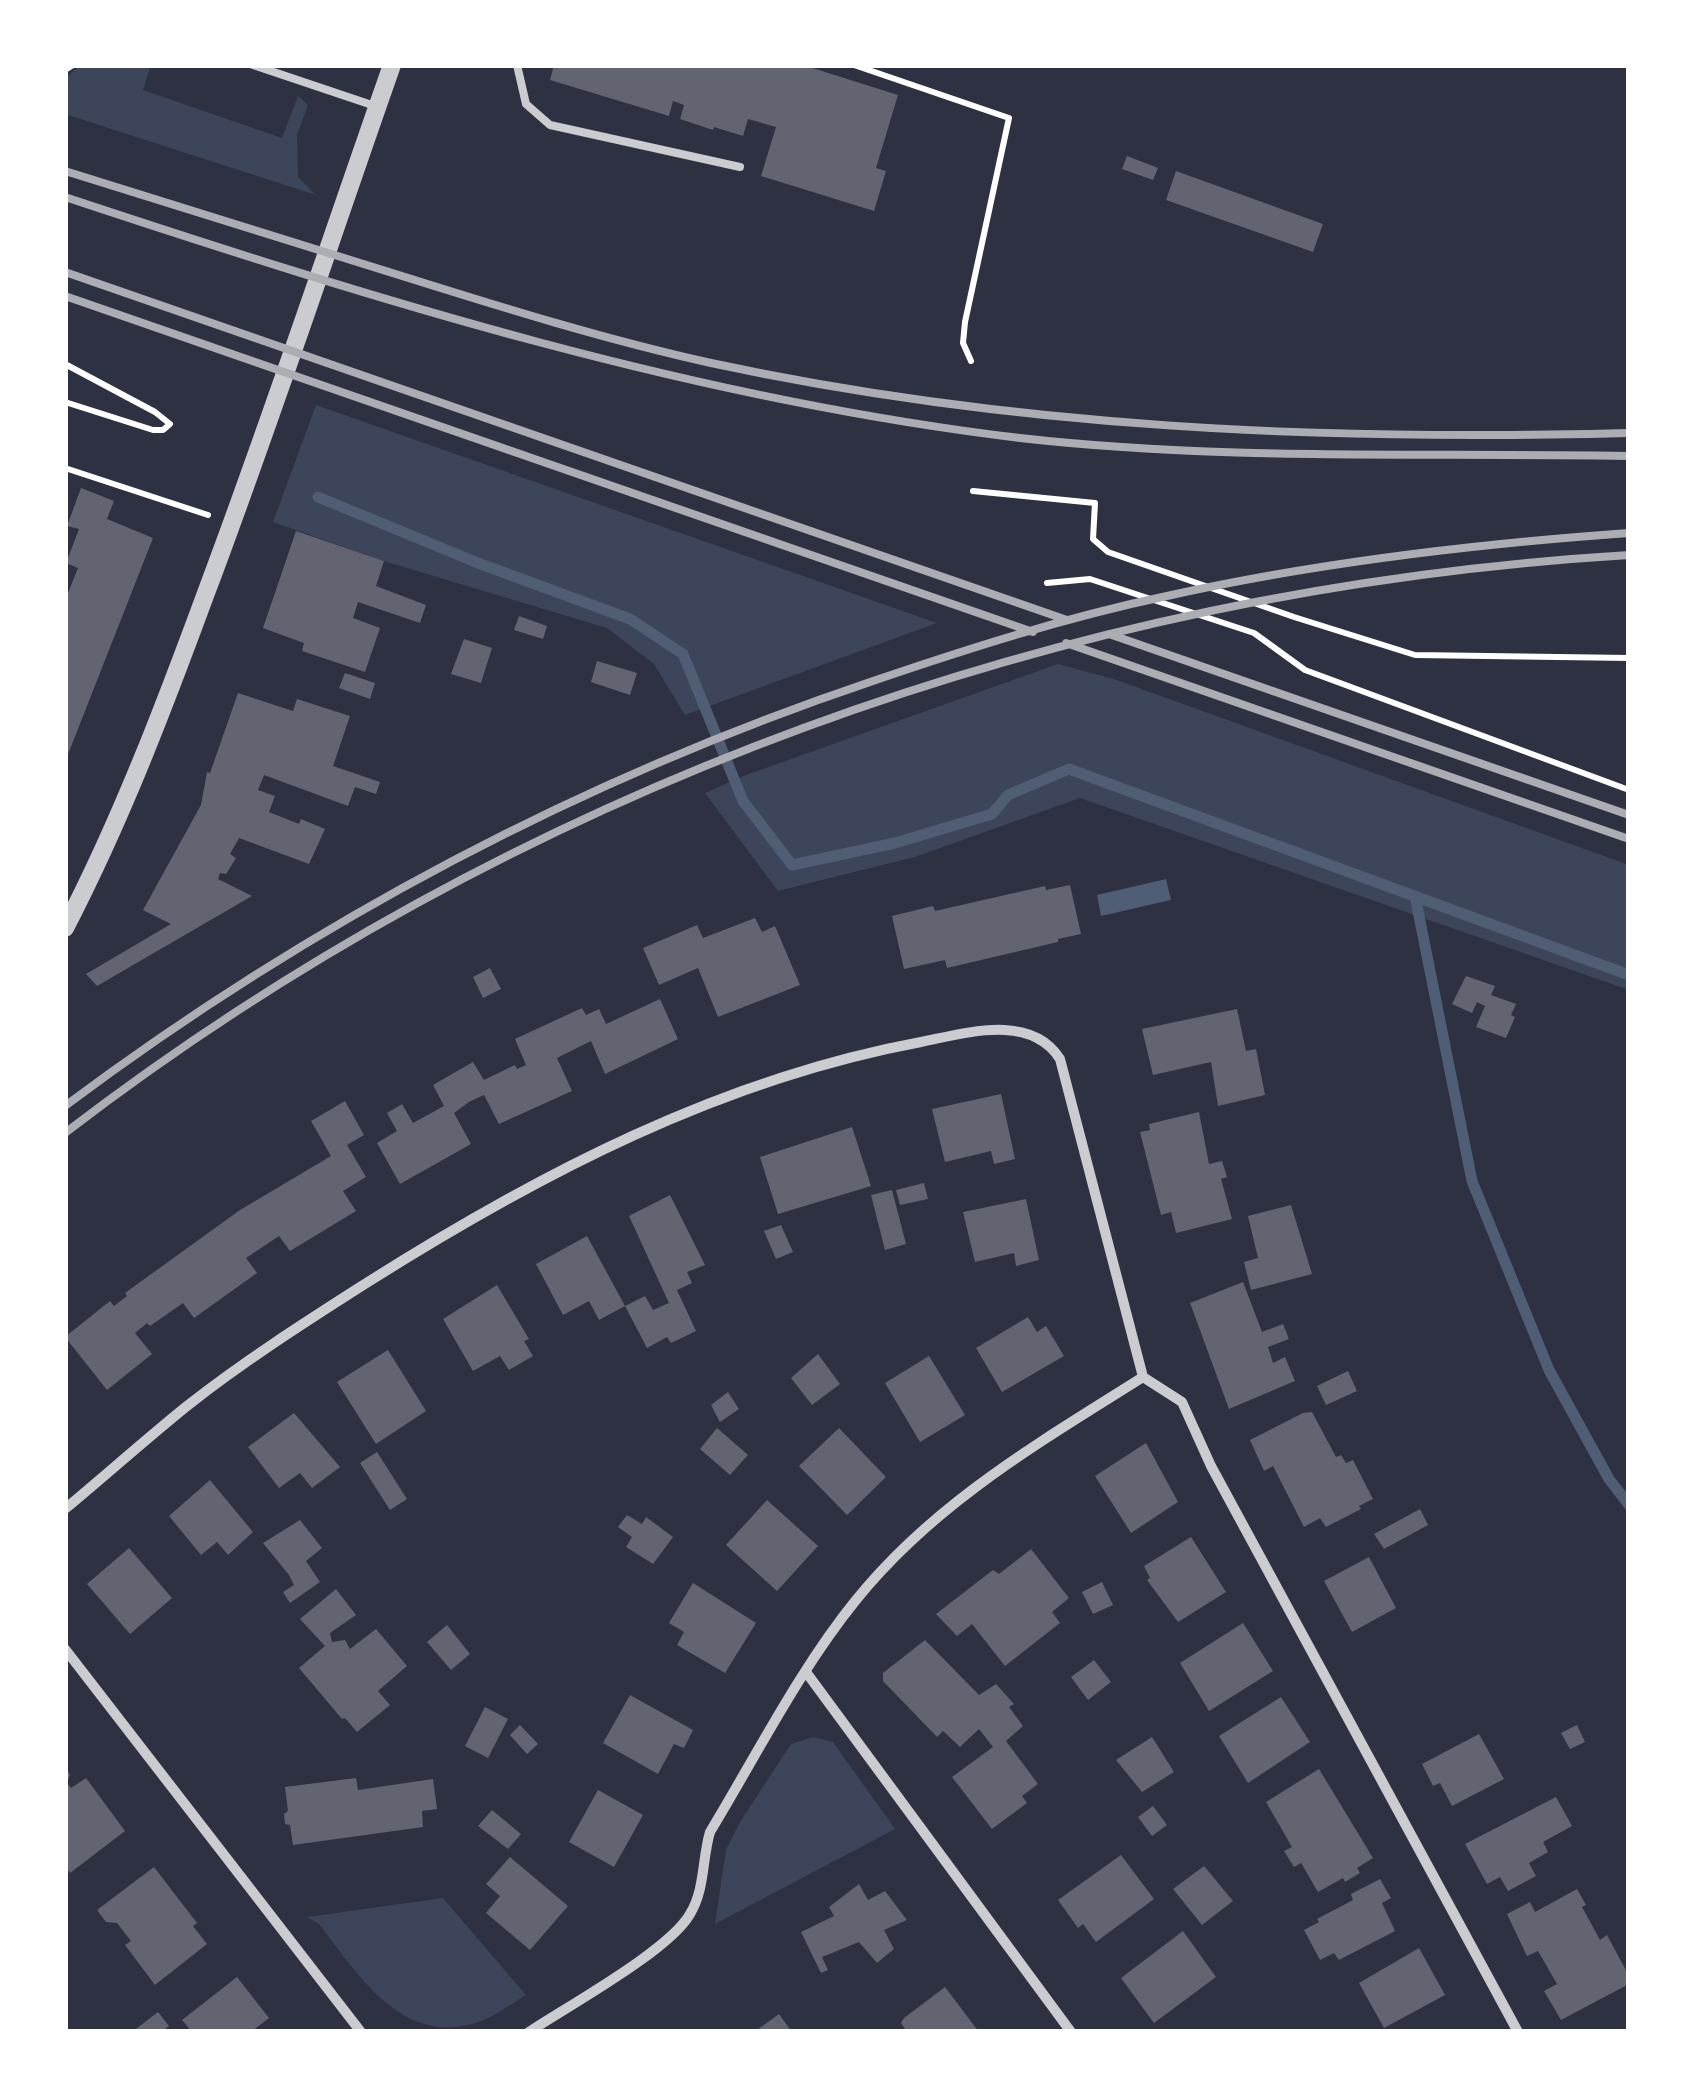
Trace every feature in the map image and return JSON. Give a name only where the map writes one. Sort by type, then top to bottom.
[{"type":"street","points":[[65,928],[94,874],[160,718],[233,523],[392,65]]},
{"type":"street","points":[[65,1509],[189,1405],[315,1316],[442,1236],[631,1136],[714,1100],[857,1054],[996,1030],[1038,1035],[1051,1044],[1060,1059],[1143,1376],[1182,1402],[1211,1466],[1518,2032]]},
{"type":"street","points":[[529,2032],[674,1936],[692,1913],[710,1832],[806,1672],[855,1601],[908,1542],[967,1490],[1143,1376]]},
{"type":"street","points":[[65,1648],[361,2032]]},
{"type":"street","points":[[806,1672],[1071,2032]]},
{"type":"lane","points":[[253,65],[378,107]]},
{"type":"lane","points":[[517,65],[526,104],[550,124],[740,167]]},
{"type":"path","points":[[65,70],[73,65]]},
{"type":"path","points":[[854,65],[1009,118],[965,322],[962,343],[971,362]]},
{"type":"path","points":[[65,364],[170,424],[163,430],[153,430],[65,402]]},
{"type":"path","points":[[65,468],[233,523]]},
{"type":"path","points":[[972,491],[1095,502],[1092,539],[1108,552],[1294,618],[1414,655],[1629,658]]},
{"type":"path","points":[[1048,583],[1090,579],[1254,634],[1305,670],[1629,790]]},
{"type":"shaded area","points":[[80,65],[151,65],[143,90],[282,138],[298,96],[308,105],[297,135],[298,177],[316,195],[65,114],[65,79]]},
{"type":"shaded area","points":[[316,405],[937,623],[685,715],[654,664],[607,628],[384,561],[273,522]]},
{"type":"shaded area","points":[[1058,664],[1114,679],[1629,865],[1629,990],[1080,798],[915,857],[778,891],[705,793]]},
{"type":"shaded area","points":[[1166,879],[1171,900],[1101,916],[1097,895]]},
{"type":"shaded area","points":[[813,1737],[833,1742],[895,1829],[715,1924],[726,1850],[740,1822],[791,1744]]},
{"type":"shaded area","points":[[443,1898],[526,1995],[479,2022],[452,2027],[427,2025],[405,2016],[366,1984],[319,1924],[307,1917]]},
{"type":"building","points":[[554,65],[803,65],[898,95],[876,168],[886,171],[874,211],[761,176],[776,127],[748,119],[743,136],[714,127],[713,130],[680,119],[684,105],[673,101],[669,116],[550,80]]},
{"type":"building","points":[[1127,156],[1158,168],[1153,180],[1122,169]]},
{"type":"building","points":[[1176,171],[1323,224],[1313,252],[1166,200]]},
{"type":"building","points":[[81,488],[114,501],[107,519],[153,538],[65,762],[65,592],[68,593],[78,568],[66,563],[79,529],[67,526]]},
{"type":"building","points":[[296,531],[384,561],[376,586],[426,605],[420,623],[358,602],[353,618],[380,628],[365,672],[302,651],[304,643],[263,628]]},
{"type":"building","points":[[519,616],[547,626],[543,639],[514,630]]},
{"type":"building","points":[[464,639],[492,648],[481,683],[451,674]]},
{"type":"building","points":[[597,661],[637,673],[630,695],[591,682]]},
{"type":"building","points":[[345,673],[375,683],[370,699],[339,688]]},
{"type":"building","points":[[238,693],[293,711],[297,699],[350,716],[333,766],[380,782],[376,794],[355,787],[348,806],[264,775],[258,790],[275,796],[269,812],[325,829],[309,864],[239,838],[230,854],[236,858],[218,879],[252,896],[97,986],[86,974],[171,924],[143,910],[201,805],[207,772],[210,773]]},
{"type":"building","points":[[1070,885],[1081,934],[947,968],[945,960],[904,969],[892,916],[933,906],[935,911],[1045,886],[1046,890]]},
{"type":"building","points":[[755,918],[762,932],[775,926],[800,985],[718,1017],[698,968],[659,985],[643,948],[697,925],[703,938]]},
{"type":"building","points":[[490,968],[501,989],[483,998],[473,977]]},
{"type":"building","points":[[1466,976],[1495,986],[1491,995],[1516,1004],[1506,1038],[1476,1027],[1485,1006],[1477,1002],[1472,1013],[1452,1004]]},
{"type":"building","points":[[660,999],[678,1039],[605,1074],[591,1041],[557,1058],[572,1091],[499,1124],[484,1095],[469,1102],[454,1113],[471,1144],[400,1184],[377,1143],[397,1131],[387,1113],[402,1104],[413,1123],[444,1106],[433,1085],[473,1062],[484,1080],[515,1065],[517,1069],[526,1065],[515,1039],[582,1008],[586,1015],[599,1009],[606,1024]]},
{"type":"building","points":[[1237,1009],[1246,1051],[1256,1049],[1265,1095],[1218,1106],[1211,1062],[1153,1075],[1142,1029]]},
{"type":"building","points":[[1001,1094],[1015,1159],[994,1164],[991,1151],[945,1162],[932,1109]]},
{"type":"building","points":[[345,1101],[364,1135],[347,1145],[366,1177],[343,1191],[356,1211],[290,1251],[279,1236],[246,1258],[257,1273],[194,1318],[183,1303],[150,1326],[147,1323],[135,1333],[152,1354],[107,1390],[65,1337],[110,1301],[114,1306],[127,1296],[125,1293],[240,1210],[331,1156],[311,1121]]},
{"type":"building","points":[[1199,1112],[1209,1164],[1222,1161],[1227,1177],[1221,1179],[1232,1219],[1176,1233],[1171,1212],[1161,1215],[1140,1132],[1150,1130],[1149,1124]]},
{"type":"building","points":[[852,1127],[871,1186],[778,1214],[760,1157]]},
{"type":"building","points":[[924,1183],[928,1199],[900,1205],[896,1190]]},
{"type":"building","points":[[892,1190],[906,1244],[885,1250],[871,1195]]},
{"type":"building","points":[[670,1195],[705,1265],[687,1272],[692,1283],[677,1290],[696,1331],[671,1343],[667,1337],[647,1348],[625,1306],[645,1296],[653,1310],[669,1303],[629,1216]]},
{"type":"building","points":[[1026,1199],[1039,1260],[1016,1266],[1014,1253],[975,1262],[963,1212]]},
{"type":"building","points":[[1291,1205],[1312,1274],[1251,1290],[1244,1262],[1258,1258],[1248,1216]]},
{"type":"building","points":[[781,1225],[793,1252],[776,1259],[764,1231]]},
{"type":"building","points":[[587,1236],[625,1306],[599,1320],[589,1301],[563,1315],[536,1264]]},
{"type":"building","points":[[1243,1282],[1262,1332],[1283,1324],[1289,1339],[1268,1347],[1273,1363],[1285,1357],[1295,1381],[1229,1409],[1190,1303]]},
{"type":"building","points":[[497,1285],[529,1339],[524,1341],[533,1356],[509,1370],[500,1356],[473,1371],[443,1319]]},
{"type":"building","points":[[1028,1317],[1037,1332],[1046,1326],[1064,1356],[1002,1392],[976,1348]]},
{"type":"building","points":[[388,1350],[426,1411],[376,1444],[337,1382]]},
{"type":"building","points":[[818,1354],[840,1384],[812,1405],[791,1378]]},
{"type":"building","points":[[929,1356],[965,1415],[920,1442],[885,1383]]},
{"type":"building","points":[[1348,1371],[1357,1391],[1326,1405],[1317,1386]]},
{"type":"building","points":[[728,1392],[739,1409],[720,1422],[711,1405]]},
{"type":"building","points":[[1312,1412],[1336,1457],[1341,1455],[1346,1463],[1353,1460],[1373,1499],[1326,1527],[1320,1518],[1304,1527],[1273,1466],[1264,1471],[1250,1440]]},
{"type":"building","points":[[294,1413],[340,1467],[312,1488],[300,1473],[279,1488],[248,1447]]},
{"type":"building","points":[[717,1428],[748,1455],[730,1475],[700,1449]]},
{"type":"building","points":[[839,1428],[886,1477],[847,1515],[799,1466]]},
{"type":"building","points":[[1146,1443],[1178,1502],[1131,1533],[1095,1476]]},
{"type":"building","points":[[377,1452],[407,1499],[390,1510],[360,1463]]},
{"type":"building","points":[[210,1480],[253,1532],[228,1555],[217,1542],[201,1555],[169,1516]]},
{"type":"building","points":[[767,1500],[818,1546],[777,1591],[726,1545]]},
{"type":"building","points":[[1420,1509],[1428,1525],[1384,1549],[1374,1534]]},
{"type":"building","points":[[627,1515],[642,1524],[646,1517],[673,1537],[653,1564],[626,1547],[632,1537],[618,1527]]},
{"type":"building","points":[[300,1520],[322,1548],[306,1561],[320,1582],[290,1603],[283,1592],[294,1585],[263,1543]]},
{"type":"building","points":[[1191,1537],[1226,1592],[1178,1622],[1147,1580],[1150,1578],[1144,1566]]},
{"type":"building","points":[[129,1548],[172,1598],[130,1634],[87,1584]]},
{"type":"building","points":[[1031,1549],[1069,1598],[1052,1612],[1060,1623],[1005,1666],[972,1624],[957,1636],[936,1614],[993,1570],[999,1574]]},
{"type":"building","points":[[1369,1557],[1396,1608],[1352,1632],[1324,1581]]},
{"type":"building","points":[[1102,1582],[1113,1605],[1093,1614],[1082,1592]]},
{"type":"building","points":[[693,1583],[756,1623],[725,1673],[677,1645],[684,1632],[669,1623]]},
{"type":"building","points":[[336,1589],[356,1615],[330,1633],[332,1642],[345,1640],[350,1649],[376,1629],[407,1666],[378,1691],[390,1705],[357,1732],[299,1668],[325,1646],[300,1619]]},
{"type":"building","points":[[1243,1623],[1273,1671],[1209,1711],[1180,1663]]},
{"type":"building","points":[[447,1625],[470,1654],[451,1670],[427,1642]]},
{"type":"building","points":[[925,1640],[979,1695],[996,1684],[1014,1704],[1009,1707],[1023,1726],[1006,1741],[1038,1784],[1022,1796],[1027,1803],[992,1829],[952,1777],[993,1747],[979,1729],[960,1747],[943,1731],[937,1737],[883,1681],[883,1673]]},
{"type":"building","points":[[1094,1660],[1111,1682],[1088,1700],[1071,1677]]},
{"type":"building","points":[[630,1695],[693,1730],[684,1748],[674,1744],[658,1774],[603,1743]]},
{"type":"building","points":[[1281,1697],[1310,1742],[1248,1783],[1219,1736]]},
{"type":"building","points":[[485,1707],[508,1719],[488,1758],[465,1746]]},
{"type":"building","points":[[520,1725],[538,1744],[527,1754],[510,1735]]},
{"type":"building","points":[[1577,1725],[1585,1742],[1570,1749],[1561,1733]]},
{"type":"building","points":[[1479,1734],[1504,1779],[1452,1806],[1440,1783],[1433,1786],[1422,1764]]},
{"type":"building","points":[[1152,1737],[1174,1772],[1142,1792],[1116,1760]]},
{"type":"building","points":[[65,1769],[70,1774],[67,1783],[71,1788],[86,1778],[125,1831],[70,1873],[65,1866]]},
{"type":"building","points":[[1319,1769],[1373,1858],[1357,1868],[1360,1873],[1318,1892],[1301,1863],[1294,1867],[1284,1851],[1292,1847],[1266,1802]]},
{"type":"building","points":[[356,1778],[358,1790],[433,1779],[437,1809],[422,1811],[423,1827],[293,1845],[290,1825],[285,1824],[285,1787]]},
{"type":"building","points":[[598,1790],[643,1815],[614,1867],[569,1842]]},
{"type":"building","points":[[1556,1797],[1572,1826],[1543,1842],[1548,1852],[1529,1863],[1536,1876],[1508,1891],[1500,1877],[1487,1884],[1465,1844]]},
{"type":"building","points":[[1153,1806],[1167,1825],[1152,1836],[1138,1817]]},
{"type":"building","points":[[492,1810],[521,1834],[508,1849],[478,1826]]},
{"type":"building","points":[[1121,1855],[1154,1899],[1096,1942],[1083,1924],[1078,1928],[1058,1900]]},
{"type":"building","points":[[510,1857],[568,1906],[530,1950],[486,1913],[500,1896],[486,1884]]},
{"type":"building","points":[[1204,1866],[1233,1901],[1202,1925],[1173,1889]]},
{"type":"building","points":[[154,1867],[197,1923],[193,1926],[207,1944],[155,1985],[125,1945],[131,1941],[117,1923],[106,1922],[97,1910]]},
{"type":"building","points":[[1380,1879],[1391,1898],[1382,1903],[1395,1931],[1339,1960],[1334,1953],[1320,1960],[1304,1930],[1353,1900],[1351,1894]]},
{"type":"building","points":[[859,1884],[868,1900],[885,1891],[907,1920],[884,1930],[894,1949],[877,1963],[859,1942],[822,1957],[828,1970],[821,1973],[801,1932],[834,1916],[829,1907]]},
{"type":"building","points":[[1577,1889],[1600,1940],[1607,1935],[1629,1976],[1629,1984],[1561,2020],[1544,1991],[1557,1984],[1538,1951],[1527,1956],[1507,1914],[1530,1902],[1535,1912]]},
{"type":"building","points":[[1183,1931],[1216,1977],[1154,2023],[1121,1978]]},
{"type":"building","points":[[1419,1948],[1445,1995],[1384,2028],[1359,1983]]},
{"type":"building","points":[[237,1977],[269,2018],[251,2032],[192,2032],[182,2020]]},
{"type":"building","points":[[945,1987],[979,2032],[907,2032],[901,2023],[904,2018]]},
{"type":"building","points":[[158,2012],[169,2026],[161,2032],[132,2032]]},
{"type":"building","points":[[779,2014],[792,2032],[754,2032]]},
{"type":"waterway","points":[[318,497],[478,563],[630,619],[683,654],[743,801],[792,865],[895,843],[992,814],[1008,795],[1069,769],[1629,975]]},
{"type":"waterway","points":[[1415,896],[1472,1181],[1549,1370],[1609,1479],[1629,1505]]},
{"type":"railway","points":[[65,171],[594,334],[711,363],[825,385],[1053,416],[1283,432],[1629,433]]},
{"type":"railway","points":[[65,197],[299,273],[536,342],[656,372],[898,421],[1020,438],[1172,450],[1629,456]]},
{"type":"railway","points":[[65,272],[1067,620]]},
{"type":"railway","points":[[65,296],[1033,632]]},
{"type":"railway","points":[[65,1106],[254,976],[452,861],[554,810],[765,720],[982,645],[1167,596],[1397,556],[1629,533]]},
{"type":"railway","points":[[65,1133],[238,1011],[419,902],[608,808],[804,728],[1005,662],[1210,611],[1419,575],[1629,555]]},
{"type":"railway","points":[[1109,634],[1629,815]]},
{"type":"railway","points":[[1066,643],[1629,839]]}]
